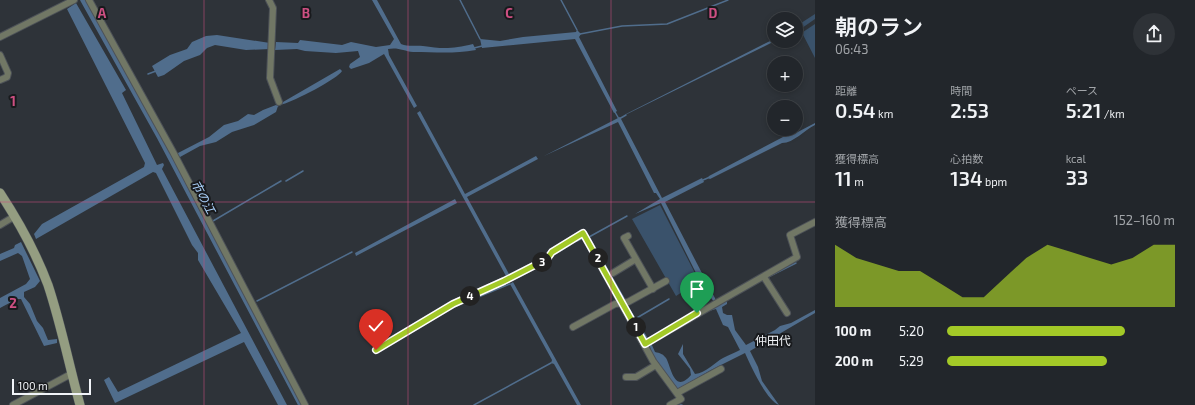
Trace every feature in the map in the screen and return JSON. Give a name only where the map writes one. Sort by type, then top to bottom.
[{"type":"main road","points":[[0,193],[28,240],[47,283],[60,322],[80,405]]},
{"type":"street","points":[[0,37],[73,0]]},
{"type":"street","points":[[89,0],[172,152],[305,405]]},
{"type":"street","points":[[269,0],[273,8],[273,46],[270,78],[279,102]]},
{"type":"street","points":[[0,55],[8,73],[8,77],[0,80]]},
{"type":"street","points":[[0,225],[15,216]]},
{"type":"street","points":[[645,344],[716,302],[765,279],[798,257],[790,235],[815,222]]},
{"type":"street","points":[[376,350],[453,304],[504,281],[547,259],[552,252],[583,233],[625,303],[656,365],[685,405]]},
{"type":"street","points":[[628,236],[624,238],[653,289]]},
{"type":"street","points":[[612,273],[636,260]]},
{"type":"street","points":[[765,279],[788,313]]},
{"type":"street","points":[[572,327],[615,304],[625,303],[666,281]]},
{"type":"street","points":[[626,377],[636,376],[656,365]]},
{"type":"street","points":[[670,405],[679,396],[721,369]]},
{"type":"street","points":[[13,405],[72,374]]},
{"type":"shaded area","points":[[372,0],[377,0],[401,44],[453,48],[473,44],[476,50],[460,52],[413,52],[388,49],[389,55],[417,106],[414,108],[384,54],[369,63],[351,69],[349,67],[350,64],[360,57],[358,51],[336,53],[297,49],[275,50],[276,42],[298,43],[300,40],[342,45],[351,42],[376,47],[390,45],[394,39]]},
{"type":"shaded area","points":[[76,3],[126,90],[122,93],[157,165],[163,163],[164,165],[162,169],[287,405],[278,405],[244,342],[115,403],[104,380],[109,377],[118,392],[241,333],[198,260],[198,253],[192,245],[156,173],[153,172],[36,239],[34,234],[42,224],[144,167],[145,163],[67,9]]},
{"type":"shaded area","points":[[815,14],[815,19],[803,27],[803,22]]},
{"type":"shaded area","points":[[815,24],[815,58],[803,32]]},
{"type":"shaded area","points":[[577,30],[581,34],[579,37],[617,111],[614,113],[575,39],[482,48],[480,39],[500,41],[523,37],[576,32]]},
{"type":"shaded area","points":[[217,35],[270,43],[270,49],[246,50],[215,45],[207,48],[200,55],[184,61],[164,75],[158,77],[152,66],[170,55],[187,49],[192,42],[206,36]]},
{"type":"shaded area","points":[[767,43],[767,45],[625,115]]},
{"type":"shaded area","points":[[340,69],[342,71],[339,74],[325,84],[283,104],[283,102]]},
{"type":"shaded area","points":[[276,105],[278,106],[276,112],[254,125],[232,132],[216,142],[200,146],[180,157],[178,156],[178,153],[209,137],[224,125],[238,121],[248,114],[254,115]]},
{"type":"shaded area","points":[[420,111],[465,194],[536,156],[538,159],[467,197],[509,274],[506,276],[417,113]]},
{"type":"shaded area","points":[[620,117],[662,198],[702,178],[704,182],[665,202],[717,302],[724,300],[727,302],[727,304],[722,307],[723,313],[732,315],[735,330],[746,345],[780,326],[791,323],[815,310],[815,313],[750,351],[758,367],[762,381],[779,405],[769,397],[764,390],[745,353],[678,389],[661,368],[654,356],[649,344],[651,343],[655,352],[666,358],[674,377],[677,381],[681,382],[691,375],[690,369],[678,354],[683,344],[683,354],[695,374],[703,372],[723,358],[740,350],[728,327],[723,325],[716,309],[709,311],[715,303],[704,289],[661,203],[635,214],[660,199],[656,193],[654,193],[618,122],[544,156]]},
{"type":"shaded area","points":[[815,123],[815,125],[803,133],[803,129]]},
{"type":"shaded area","points":[[799,136],[710,179],[708,178],[709,176],[783,137]]},
{"type":"shaded area","points":[[455,199],[457,203],[356,256],[355,253]]},
{"type":"shaded area","points":[[660,205],[699,281],[676,296],[632,219]]},
{"type":"shaded area","points":[[21,242],[40,281],[35,287],[24,292],[24,297],[30,304],[37,321],[43,328],[48,340],[57,339],[57,343],[44,346],[21,299],[17,299],[0,308],[0,298],[26,284],[30,279],[22,256],[18,253],[0,261],[0,254],[14,248],[15,245]]},
{"type":"shaded area","points":[[513,282],[581,405],[577,405],[554,364],[551,363],[552,360],[510,284]]},
{"type":"waterway","name":"市の江","points":[[83,0],[160,138],[301,405]]},
{"type":"waterway","points":[[460,0],[480,39]]},
{"type":"waterway","points":[[561,0],[577,30]]},
{"type":"waterway","points":[[580,34],[622,26],[667,24],[728,0]]},
{"type":"waterway","points":[[474,48],[482,46]]},
{"type":"waterway","points":[[148,74],[156,71]]},
{"type":"waterway","points":[[277,106],[283,103]]},
{"type":"waterway","points":[[615,112],[619,119],[626,115]]},
{"type":"waterway","points":[[286,181],[303,171]]},
{"type":"waterway","points":[[703,180],[710,177]]},
{"type":"waterway","points":[[213,221],[281,181]]},
{"type":"waterway","points":[[588,236],[589,237],[627,216]]},
{"type":"waterway","points":[[589,237],[625,300]]},
{"type":"waterway","points":[[577,241],[583,238]]},
{"type":"waterway","points":[[555,254],[570,245]]},
{"type":"waterway","points":[[257,301],[352,252]]},
{"type":"waterway","points":[[766,278],[796,263]]},
{"type":"waterway","points":[[464,303],[510,284]]},
{"type":"waterway","points":[[635,319],[669,299]]},
{"type":"waterway","points":[[626,304],[648,340]]},
{"type":"waterway","points":[[474,405],[551,363]]},
{"type":"district","name":"仲田代","points":[[773,341]]},
{"type":"route","points":[[376,350],[453,304],[504,281],[547,259],[552,252],[583,233],[620,299],[624,309],[645,344],[697,313]]}]
